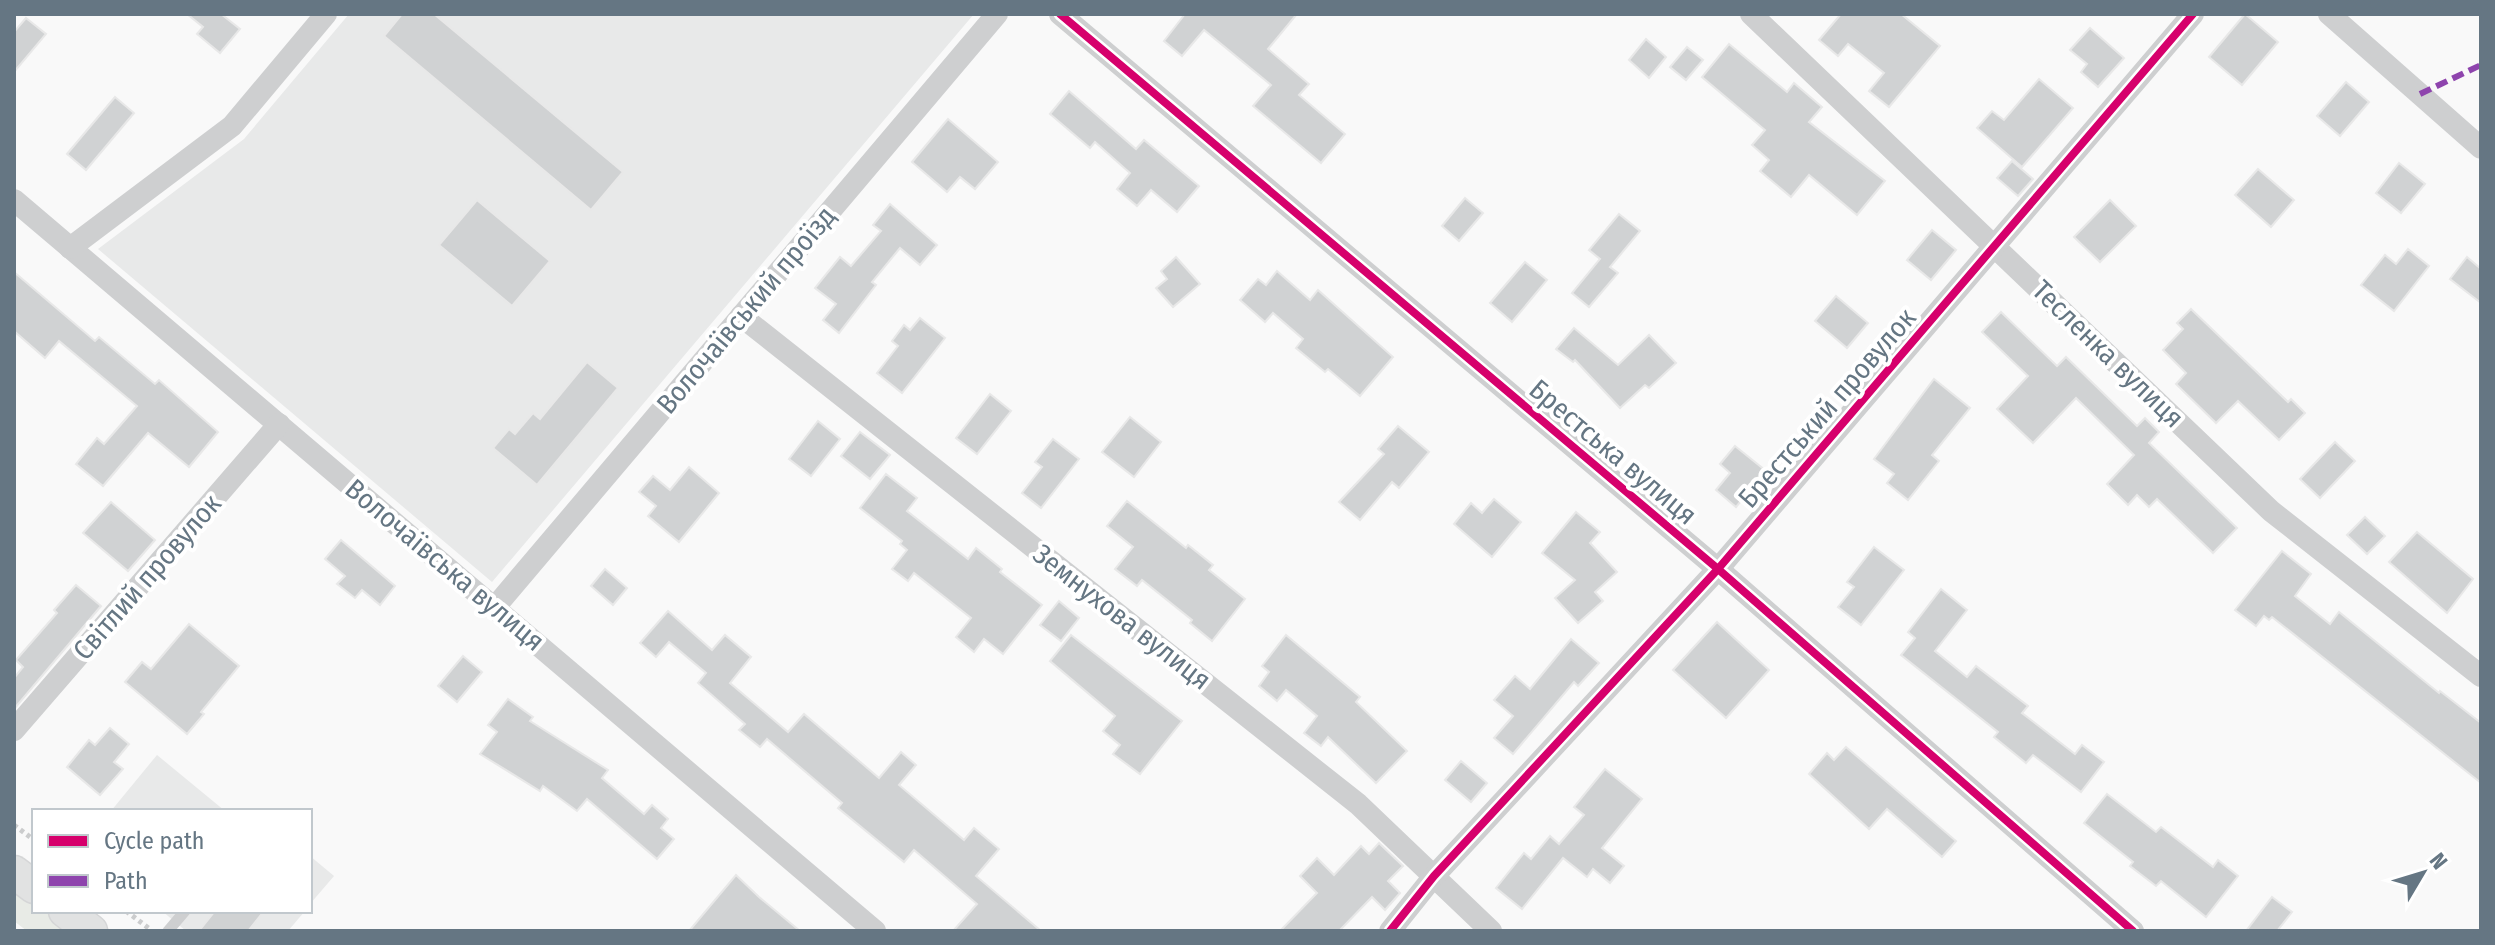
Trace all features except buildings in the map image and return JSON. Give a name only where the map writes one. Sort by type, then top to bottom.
[{"type":"street","points":[[70,248],[232,126],[326,14]]},
{"type":"street","name":"Волочаївський проїзд","points":[[495,607],[997,14]]},
{"type":"street","name":"Брестська вулиця","points":[[1060,14],[1718,569],[2133,931]]},
{"type":"street","name":"Тесленка вулиця","points":[[1751,14],[2271,511],[2481,676]]},
{"type":"street","name":"Брестський провулок","points":[[1390,931],[1434,876],[1718,569],[2193,14]]},
{"type":"street","points":[[2329,14],[2481,148]]},
{"type":"street","name":"Волочаївська вулиця","points":[[14,200],[875,931]]},
{"type":"street","name":"Земнухова вулиця","points":[[741,316],[1358,804],[1491,931]]},
{"type":"street","name":"Світлий провулок","points":[[14,730],[279,424]]},
{"type":"street","points":[[14,872],[32,886]]},
{"type":"street","points":[[68,913],[91,931]]},
{"type":"lane","points":[[168,931],[183,913]]},
{"type":"path","points":[[14,825],[32,838]]},
{"type":"path","points":[[128,913],[151,931]]},
{"type":"shaded area","points":[[349,14],[974,14],[492,582],[98,249],[244,139]]},
{"type":"shaded area","points":[[157,755],[223,809],[113,809]]},
{"type":"shaded area","points":[[312,858],[334,876],[312,902]]},
{"type":"shaded area","points":[[14,872],[32,886],[32,913],[68,913],[91,931],[27,931],[14,921]]},
{"type":"shaded area","points":[[164,913],[303,913],[288,931],[186,931]]},
{"type":"marked path","points":[[2420,94],[2481,65]]},
{"type":"cycle path","points":[[1060,14],[1718,569],[2133,931]]},
{"type":"cycle path","points":[[1390,931],[1434,876],[1718,569],[2193,14]]}]
